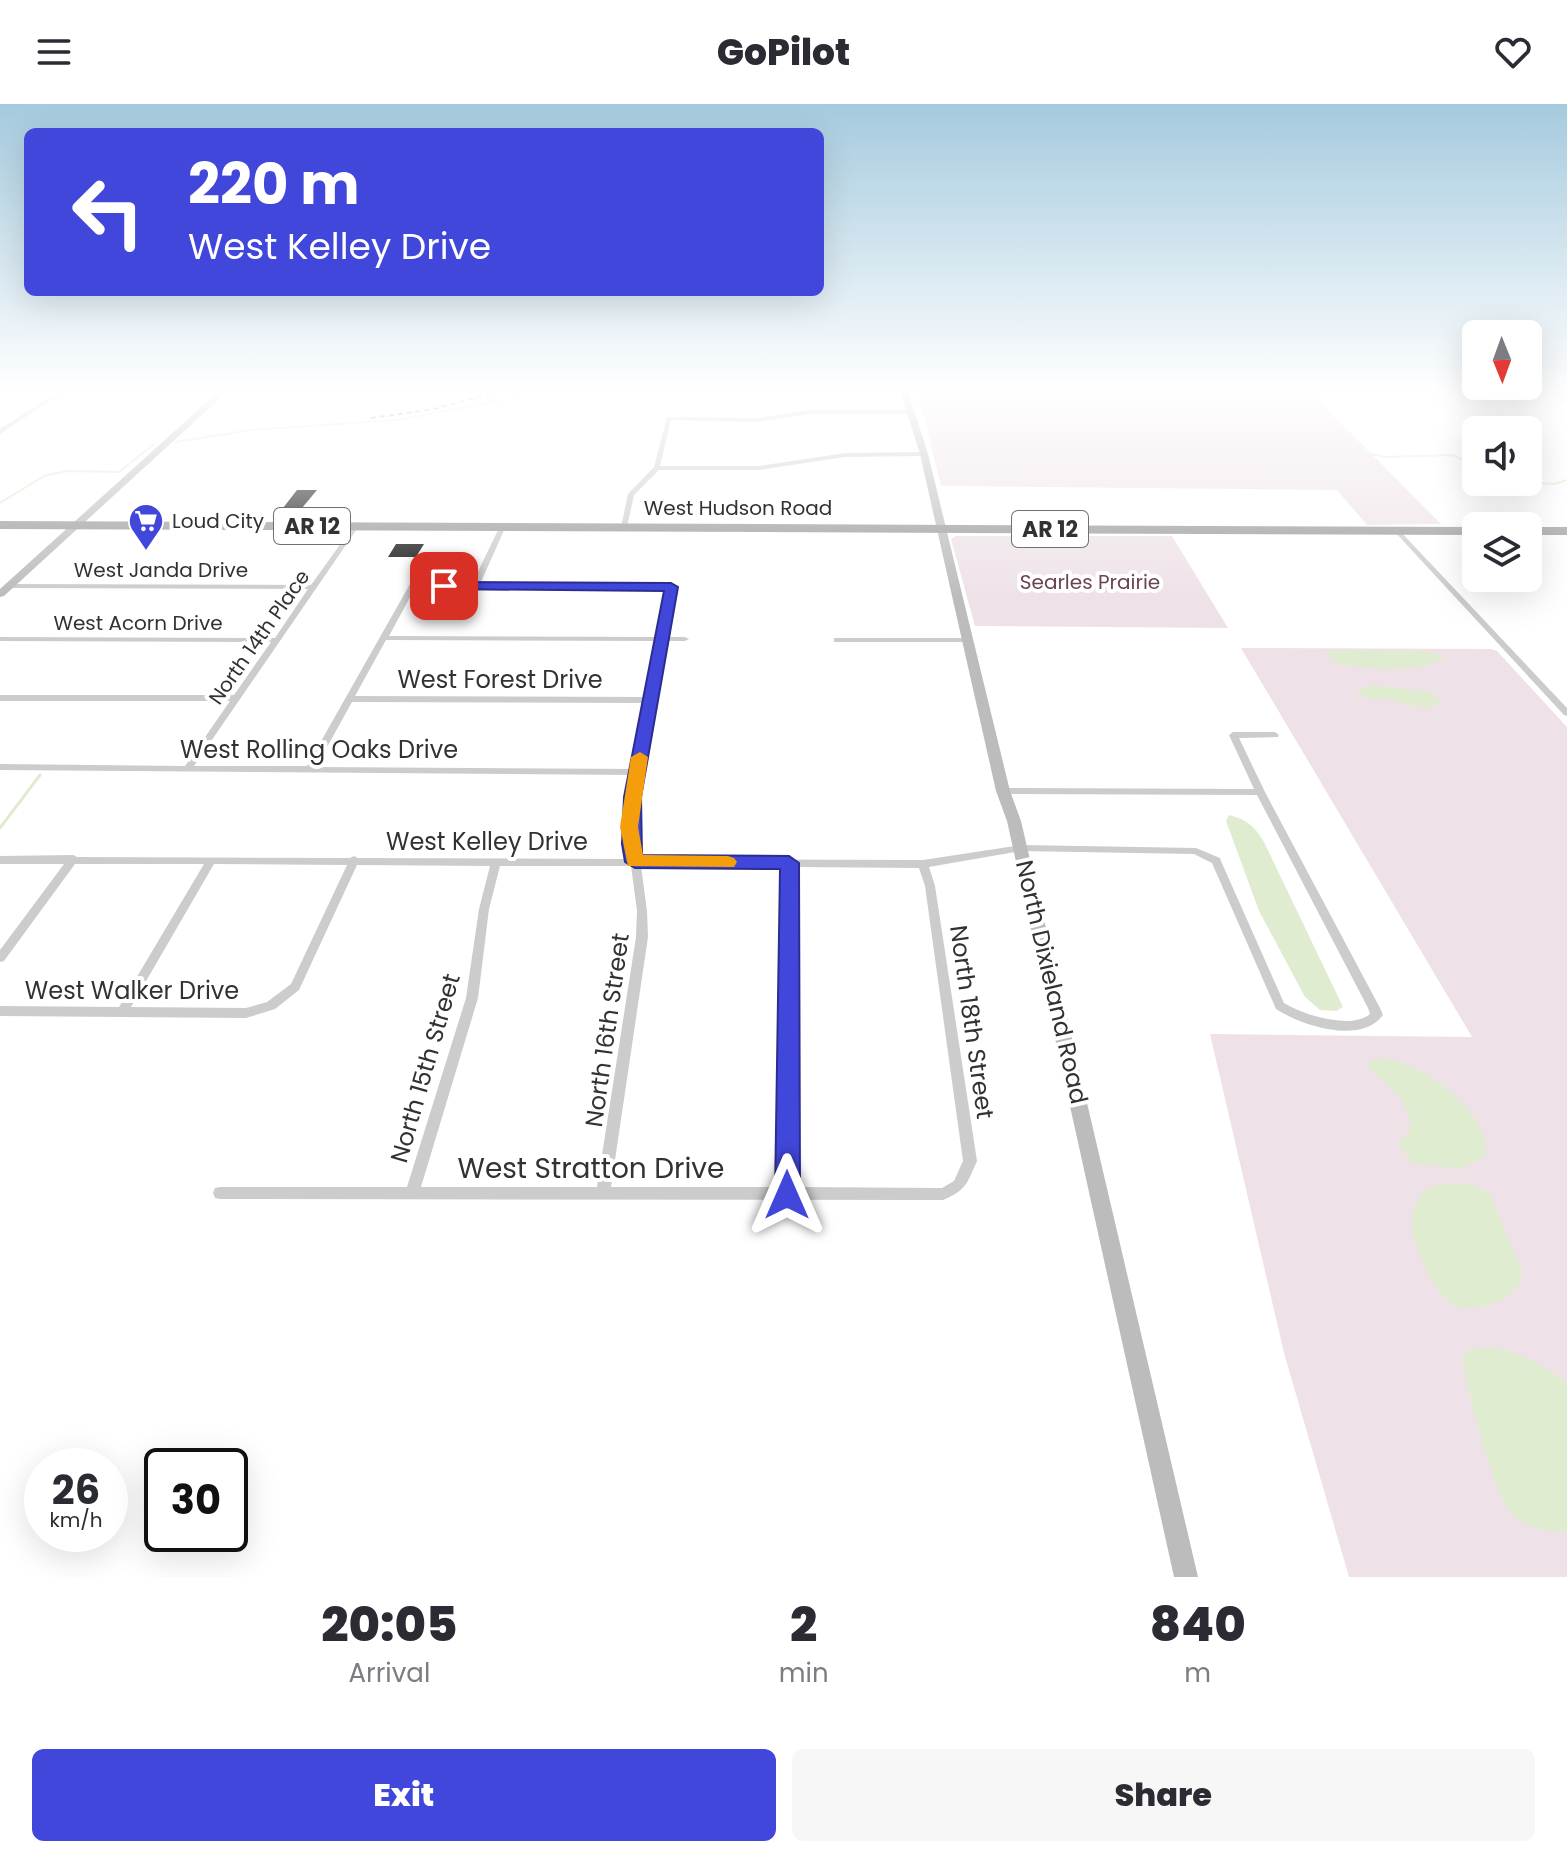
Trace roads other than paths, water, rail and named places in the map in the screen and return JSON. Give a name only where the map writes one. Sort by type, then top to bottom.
[{"type":"highway","name":"West Hudson Road","points":[[0,525],[1462,531]]},
{"type":"highway","points":[[1542,531],[1567,531]]},
{"type":"street","points":[[0,594],[148,460]]},
{"type":"street","points":[[624,527],[631,494],[657,468],[659,460]]},
{"type":"street","points":[[657,468],[759,468],[814,460]]},
{"type":"street","name":"North Dixieland Road","points":[[925,460],[1003,791],[1021,848],[1186,1577]]},
{"type":"street","name":"North 14th Place","points":[[188,768],[356,526]]},
{"type":"street","points":[[310,769],[413,586],[475,586],[503,526]]},
{"type":"street","points":[[1396,530],[1567,713]]},
{"type":"street","name":"West Janda Drive","points":[[9,586],[313,587]]},
{"type":"street","name":"North 16th Street","points":[[475,586],[671,587],[629,827],[642,911],[642,937],[603,1194]]},
{"type":"street","points":[[383,638],[685,639]]},
{"type":"street","name":"West Acorn Drive","points":[[0,639],[276,640]]},
{"type":"street","points":[[837,640],[969,640]]},
{"type":"street","points":[[0,698],[234,698]]},
{"type":"street","name":"West Forest Drive","points":[[350,699],[651,700]]},
{"type":"street","points":[[1003,791],[1260,792],[1233,735],[1275,735]]},
{"type":"street","name":"West Rolling Oaks Drive","points":[[0,767],[637,772]]},
{"type":"street","name":"West Kelley Drive","points":[[0,860],[923,864],[1021,848],[1173,850],[1207,854],[1216,861],[1280,1006],[1288,1013],[1322,1023],[1364,1025],[1374,1020],[1374,1008],[1260,792]]},
{"type":"street","points":[[0,958],[73,859]]},
{"type":"street","points":[[122,1012],[212,860]]},
{"type":"street","name":"West Walker Drive","points":[[0,1011],[246,1013],[264,1008],[284,998],[295,987],[354,860]]},
{"type":"street","name":"North 15th Street","points":[[412,1193],[472,998],[484,909],[496,861]]},
{"type":"street","points":[[787,1195],[789,863]]},
{"type":"street","name":"North 18th Street","points":[[923,864],[930,886],[970,1161],[959,1185]]},
{"type":"street","name":"West Stratton Drive","points":[[220,1193],[923,1196],[943,1194],[959,1185]]},
{"type":"waterway","points":[[0,503],[44,476],[66,471],[119,472],[134,460]]},
{"type":"waterway","points":[[1542,483],[1567,480]]},
{"type":"waterway","points":[[0,828],[40,775]]},
{"type":"place","name":"Loud City","points":[[146,552]]},
{"type":"park label","name":"Searles Prairie","points":[[1090,582]]}]
